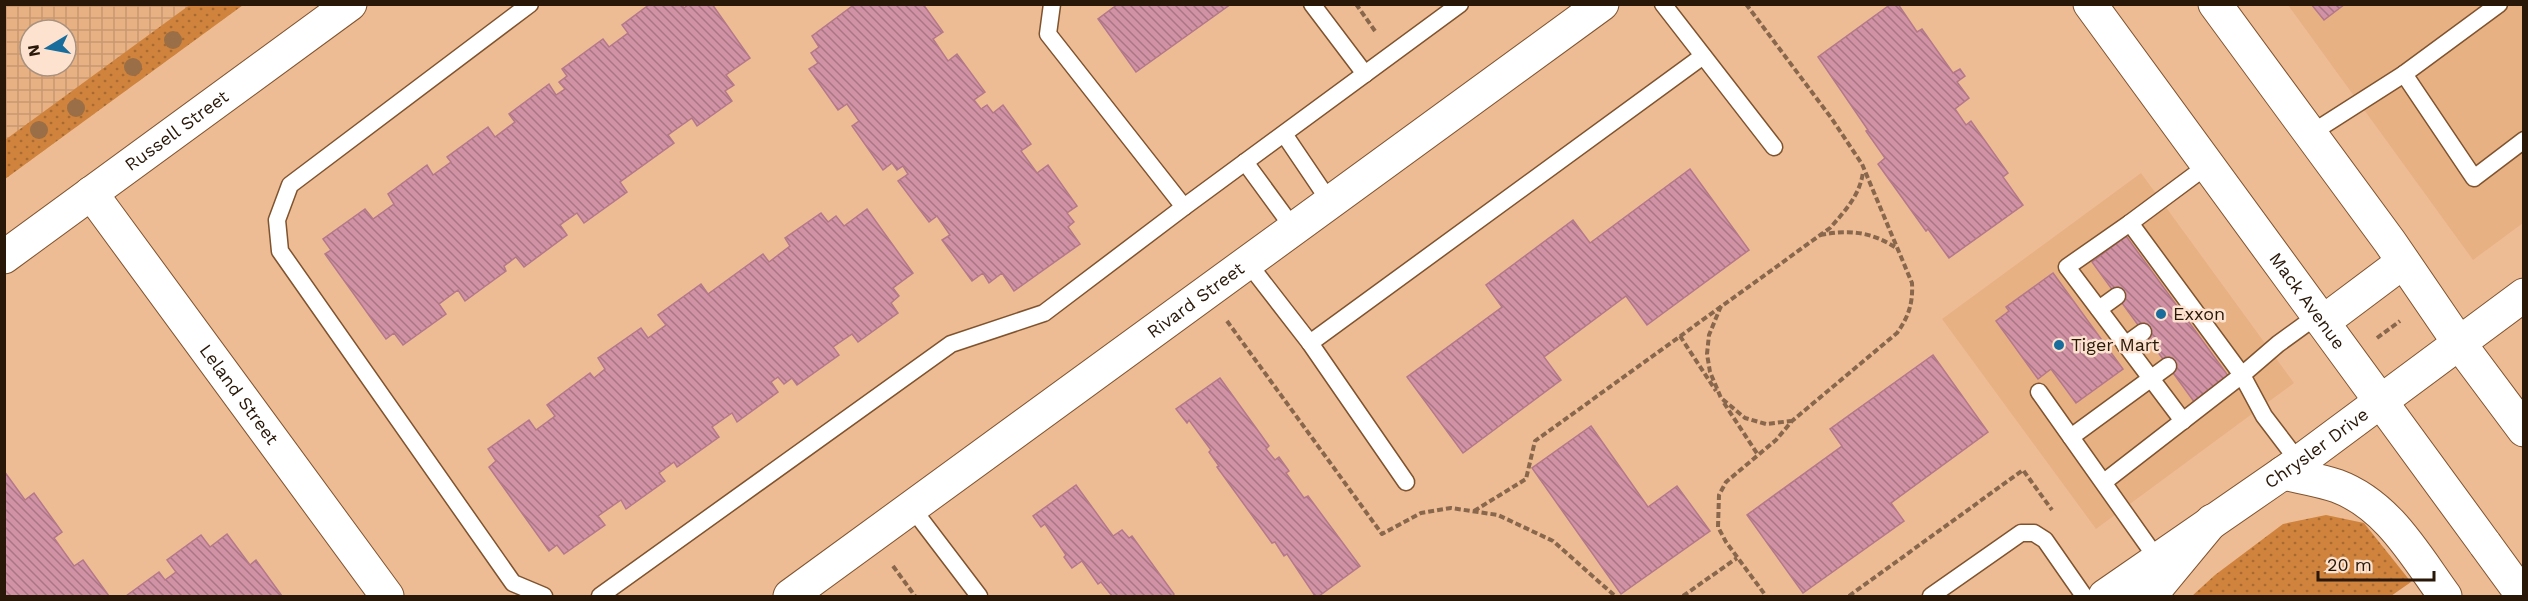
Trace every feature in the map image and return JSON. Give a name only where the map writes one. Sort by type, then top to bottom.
[{"type":"main road","name":"Russell Street","points":[[4,257],[350,4]]},
{"type":"main road","name":"Rivard Street","points":[[790,597],[1602,4]]},
{"type":"main road","name":"Mack Avenue","points":[[2090,4],[2523,597]]},
{"type":"main road","points":[[2215,4],[2523,430]]},
{"type":"main road","name":"Leland Street","points":[[91,193],[387,597]]},
{"type":"main road","points":[[2321,318],[2403,262]]},
{"type":"main road","name":"Chrysler Drive","points":[[2105,597],[2291,467],[2523,295]]},
{"type":"main road","points":[[2291,467],[2337,486],[2373,506],[2398,532],[2445,597]]},
{"type":"main road","points":[[2150,597],[2212,521]]},
{"type":"main road","points":[[2505,597],[2523,583]]},
{"type":"lane","points":[[530,4],[290,185],[278,220],[280,251],[513,583],[544,597]]},
{"type":"lane","points":[[1052,4],[1048,34],[1184,207]]},
{"type":"lane","points":[[1312,4],[1365,74]]},
{"type":"lane","points":[[600,597],[951,344],[1044,313],[1460,4]]},
{"type":"lane","points":[[1663,4],[1774,147]]},
{"type":"lane","points":[[2310,134],[2404,75],[2499,4]]},
{"type":"lane","points":[[1310,343],[1703,56]]},
{"type":"lane","points":[[2404,75],[2474,178],[2523,140]]},
{"type":"lane","points":[[1284,134],[1330,202]]},
{"type":"lane","points":[[1245,162],[1294,229]]},
{"type":"lane","points":[[2183,421],[2067,267],[2208,165]]},
{"type":"lane","points":[[2130,223],[2156,268],[2208,338],[2242,375],[2291,467]]},
{"type":"lane","points":[[1248,263],[1310,343],[1406,482]]},
{"type":"lane","points":[[2099,309],[2117,296]]},
{"type":"lane","points":[[2104,482],[2242,375],[2278,344],[2321,318]]},
{"type":"lane","points":[[2125,345],[2143,332]]},
{"type":"lane","points":[[2071,437],[2168,366]]},
{"type":"lane","points":[[2039,393],[2158,560]]},
{"type":"lane","points":[[912,508],[979,597]]},
{"type":"lane","points":[[1931,597],[2021,533],[2034,533],[2045,540],[2084,597]]},
{"type":"path","points":[[1356,4],[1379,36]]},
{"type":"path","points":[[1746,4],[1832,119],[1862,164],[1912,283],[1912,302],[1908,317],[1897,333],[1792,421],[1776,440],[1726,482],[1719,495],[1718,528],[1766,597]]},
{"type":"path","points":[[1474,511],[1526,479],[1535,441],[1830,228],[1846,211],[1858,192],[1863,174],[1862,164]]},
{"type":"path","points":[[1818,236],[1838,232],[1857,232],[1880,237],[1899,250]]},
{"type":"path","points":[[1721,306],[1709,335],[1707,354],[1710,372],[1721,398],[1745,418],[1766,424],[1792,421]]},
{"type":"path","points":[[2371,342],[2404,317]]},
{"type":"path","points":[[1680,336],[1758,455]]},
{"type":"path","points":[[1850,597],[2023,470],[2054,514]]},
{"type":"path","points":[[1683,597],[1737,558]]},
{"type":"path","points":[[890,562],[915,597]]},
{"type":"shaded area","points":[[191,4],[243,5],[5,179],[5,140]]},
{"type":"shaded area","points":[[5,5],[243,5],[5,179]]},
{"type":"shaded area","points":[[2288,5],[2523,5],[2523,223],[2473,260]]},
{"type":"shaded area","points":[[2141,173],[2294,383],[2096,529],[1942,319]]},
{"type":"shaded area","points":[[2326,515],[2364,523],[2411,582],[2391,596],[2192,596],[2215,575],[2283,524]]},
{"type":"building","points":[[650,4],[681,4],[684,8],[689,4],[712,4],[750,58],[726,75],[734,85],[725,91],[732,101],[697,126],[692,118],[668,135],[674,143],[620,182],[627,192],[584,223],[577,213],[560,225],[567,235],[524,267],[516,257],[504,266],[506,271],[465,301],[458,290],[439,304],[446,314],[403,345],[394,333],[386,339],[325,254],[331,250],[323,239],[365,209],[373,219],[394,204],[388,194],[427,165],[433,175],[451,162],[447,157],[488,127],[495,137],[515,122],[509,114],[549,84],[556,95],[565,89],[559,82],[567,76],[562,69],[603,39],[609,47],[628,33],[622,25]]},
{"type":"building","points":[[855,4],[923,4],[943,32],[933,39],[948,61],[957,54],[985,92],[974,100],[981,109],[987,105],[993,113],[1003,105],[1031,144],[1021,151],[1037,173],[1048,165],[1077,206],[1067,213],[1074,222],[1068,227],[1080,244],[1014,291],[1002,273],[989,283],[983,273],[972,281],[942,240],[950,235],[937,216],[929,222],[898,181],[908,174],[903,166],[897,170],[892,163],[883,170],[852,126],[859,121],[847,104],[838,110],[809,69],[818,63],[811,53],[819,47],[812,36]]},
{"type":"building","points":[[1118,4],[1231,4],[1136,72],[1098,19]]},
{"type":"building","points":[[1891,4],[1898,4],[1917,32],[1922,29],[1953,73],[1960,69],[1965,76],[1957,82],[1969,98],[1955,109],[1966,125],[1971,121],[2008,173],[2003,177],[2023,205],[1949,258],[1928,229],[1926,231],[1878,164],[1885,158],[1818,57]]},
{"type":"building","points":[[2311,4],[2345,4],[2324,20]]},
{"type":"building","points":[[1690,169],[1749,250],[1647,325],[1626,296],[1544,357],[1561,380],[1463,453],[1407,377],[1502,307],[1486,285],[1573,220],[1590,243]]},
{"type":"building","points":[[867,209],[913,273],[893,288],[899,296],[891,303],[898,313],[858,342],[852,334],[833,347],[839,355],[797,385],[792,378],[784,384],[778,377],[771,382],[778,392],[737,422],[732,413],[712,427],[719,437],[677,467],[674,462],[659,473],[665,481],[626,509],[621,500],[598,516],[605,525],[564,554],[557,545],[549,551],[489,467],[496,461],[488,449],[529,420],[536,430],[555,416],[547,405],[590,373],[594,378],[605,369],[598,358],[641,328],[648,338],[666,325],[658,315],[701,284],[708,294],[763,254],[769,262],[790,246],[785,238],[821,213],[828,222],[836,216],[844,226]]},
{"type":"building","points":[[2126,236],[2229,377],[2195,403],[2092,262]]},
{"type":"building","name":"Tiger Mart","points":[[2053,273],[2123,369],[2076,403],[2051,369],[2038,379],[1996,321],[2009,311],[2006,307]]},
{"type":"building","points":[[1933,355],[1988,432],[1891,503],[1904,521],[1803,593],[1747,515],[1842,446],[1830,429]]},
{"type":"building","points":[[1220,378],[1269,446],[1266,449],[1275,460],[1279,457],[1289,471],[1286,473],[1304,498],[1308,496],[1360,566],[1319,596],[1315,596],[1287,554],[1284,556],[1275,542],[1272,543],[1217,467],[1219,466],[1209,452],[1211,450],[1189,420],[1187,423],[1176,409]]},
{"type":"building","points":[[1591,426],[1648,507],[1677,486],[1710,531],[1621,594],[1532,468]]},
{"type":"building","points":[[4,471],[25,500],[34,493],[62,532],[54,538],[74,566],[83,560],[109,596],[4,596]]},
{"type":"building","points":[[1076,485],[1113,536],[1122,530],[1129,538],[1132,536],[1174,594],[1173,596],[1112,596],[1101,582],[1098,584],[1082,561],[1072,568],[1045,524],[1041,527],[1033,516]]},
{"type":"building","points":[[227,534],[250,565],[256,560],[282,596],[126,596],[159,572],[165,580],[176,572],[167,560],[201,535],[210,547]]},
{"type":"place","name":"Exxon","points":[[2161,314]]},
{"type":"place","name":"Tiger Mart","points":[[2059,345]]}]
